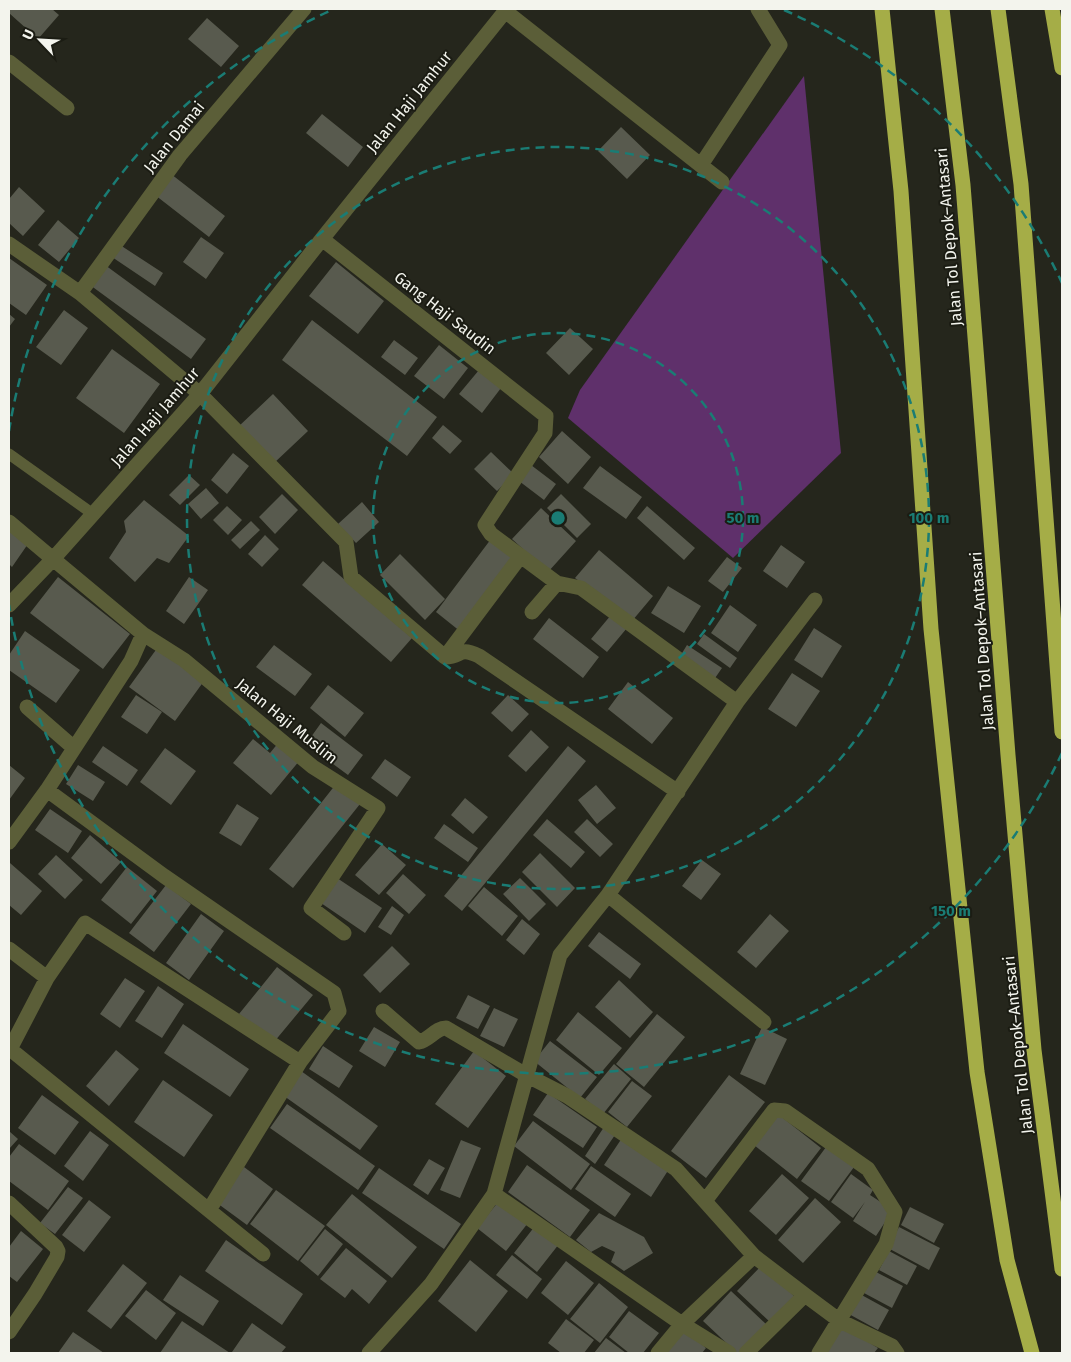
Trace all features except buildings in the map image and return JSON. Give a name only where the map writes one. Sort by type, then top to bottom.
[{"type":"highway","points":[[882,9],[901,191],[931,628],[977,1072],[1007,1260],[1032,1353]]},
{"type":"highway","name":"Jalan Tol Depok–Antasari","points":[[942,9],[963,185],[1008,755],[1034,1050],[1062,1269]]},
{"type":"highway","points":[[998,9],[1021,184],[1062,732]]},
{"type":"highway","points":[[1052,9],[1062,68]]},
{"type":"street","name":"Jalan Damai","points":[[80,293],[180,155],[304,9]]},
{"type":"street","points":[[701,165],[780,45],[758,9]]},
{"type":"street","points":[[506,10],[722,182]]},
{"type":"street","name":"Jalan Haji Jamhur","points":[[9,606],[200,394],[322,238],[506,10]]},
{"type":"street","points":[[9,62],[67,108]]},
{"type":"street","name":"Gang Haji Saudin","points":[[322,238],[546,416],[545,433],[485,525],[491,534],[520,557]]},
{"type":"street","points":[[9,244],[80,293],[200,394],[346,542],[351,578],[445,657],[454,656],[462,651],[468,651],[479,656],[678,792]]},
{"type":"street","points":[[9,522],[143,634],[131,661],[47,790],[10,838]]},
{"type":"street","points":[[445,657],[520,557],[557,583],[581,588],[737,702]]},
{"type":"street","points":[[532,612],[557,583]]},
{"type":"street","points":[[375,1351],[431,1284],[494,1194],[560,955],[608,895],[737,702],[815,600]]},
{"type":"street","name":"Jalan Haji Muslim","points":[[143,634],[184,660],[313,767],[378,808],[311,908],[344,933]]},
{"type":"street","points":[[27,707],[74,748]]},
{"type":"street","points":[[47,790],[164,876],[334,993],[339,1011],[300,1062],[209,1210]]},
{"type":"street","points":[[608,895],[764,1022]]},
{"type":"street","points":[[263,1254],[9,1050],[47,978],[85,923],[300,1062]]},
{"type":"street","points":[[9,949],[47,978]]},
{"type":"street","points":[[383,1011],[419,1042],[423,1042],[441,1028],[446,1028],[526,1075],[567,1096],[676,1169],[754,1256],[804,1295],[840,1321],[892,1346],[897,1353]]},
{"type":"street","points":[[705,1201],[774,1110],[785,1111],[868,1169],[896,1212],[886,1244],[819,1353]]},
{"type":"street","points":[[494,1194],[682,1324],[729,1353]]},
{"type":"street","points":[[9,1203],[58,1251],[57,1257],[39,1287],[9,1332]]},
{"type":"street","points":[[658,1353],[682,1324],[754,1256]]},
{"type":"street","points":[[746,1353],[804,1295]]},
{"type":"lane","points":[[9,454],[92,514]]},
{"type":"shaded area","points":[[804,76],[841,453],[733,558],[568,418],[580,390]]}]
